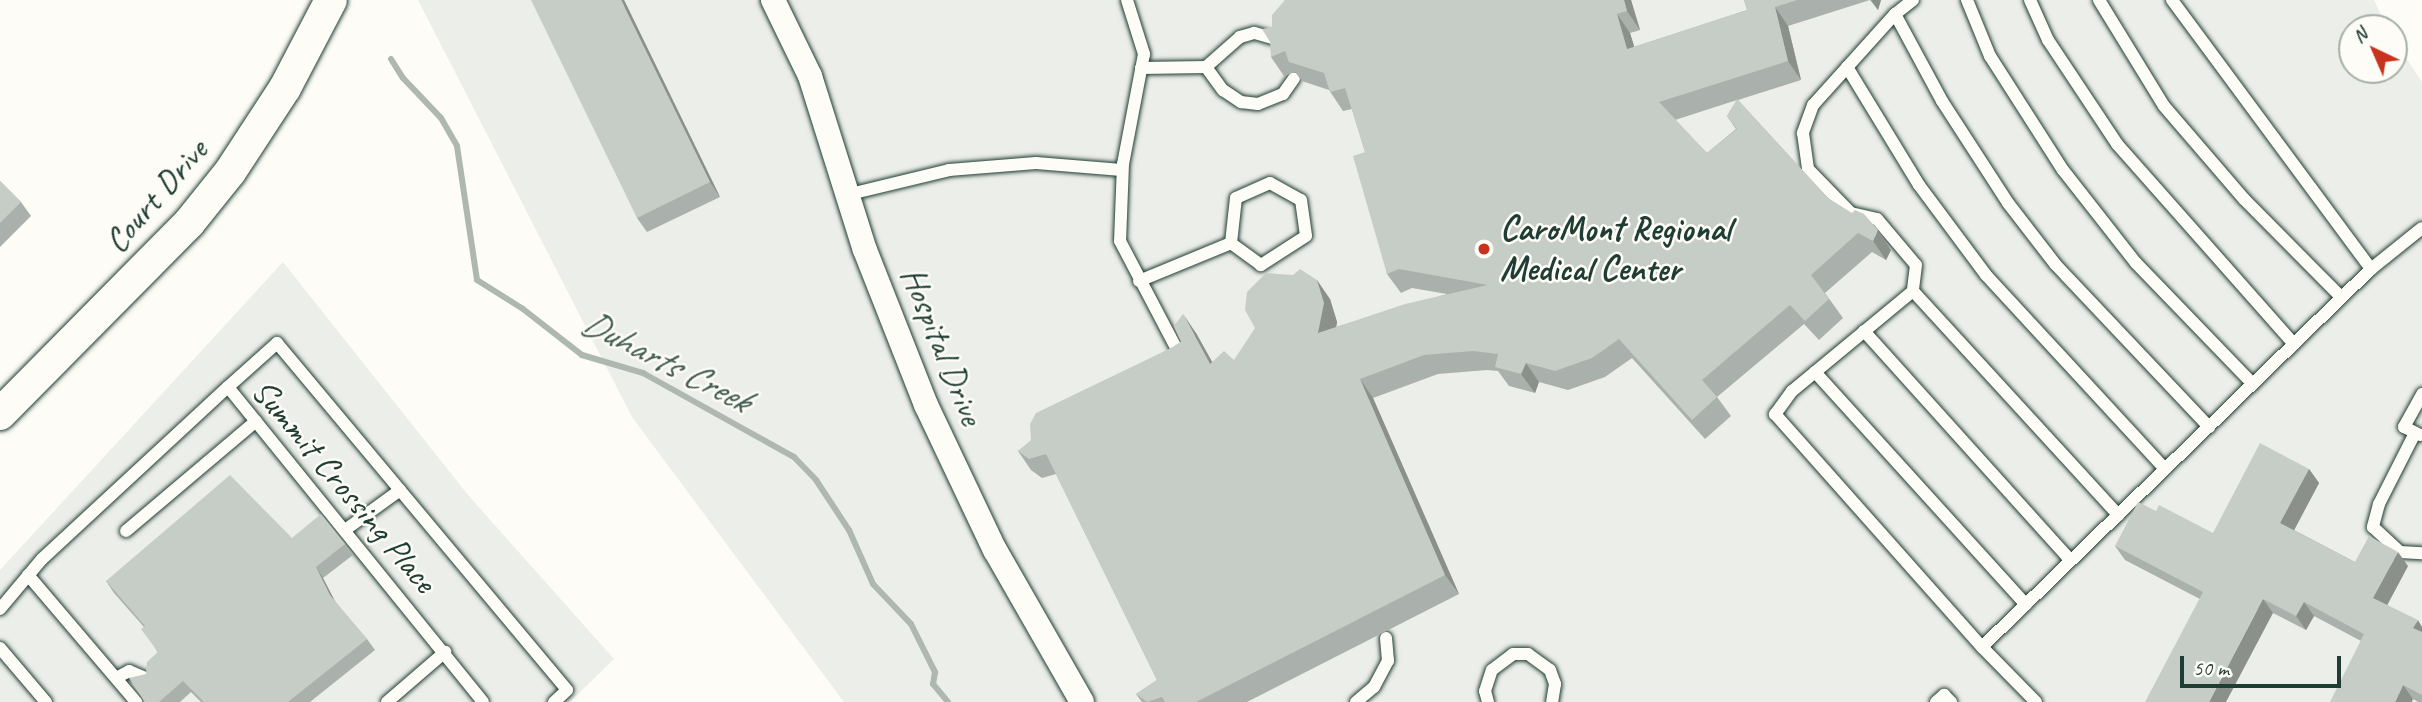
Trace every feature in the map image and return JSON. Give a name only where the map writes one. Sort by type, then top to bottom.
[{"type":"street","name":"Court Drive","points":[[0,414],[206,202],[269,116],[331,0]]},
{"type":"street","name":"Hospital Drive","points":[[773,0],[810,76],[846,195],[901,345],[967,495],[1082,702]]},
{"type":"lane","points":[[1127,0],[1144,54],[1122,170],[1117,220],[1120,241],[1182,359]]},
{"type":"lane","points":[[1913,0],[1895,13],[1812,105],[1803,133],[1808,169],[1851,213],[1877,219],[1916,265],[1913,291],[1792,391],[1775,414],[1982,647],[2036,702]]},
{"type":"lane","points":[[1967,0],[1990,56],[2063,170],[2136,264],[2253,384]]},
{"type":"lane","points":[[2030,0],[2048,40],[2117,144],[2294,344]]},
{"type":"lane","points":[[2099,0],[2164,106],[2244,200],[2342,298]]},
{"type":"lane","points":[[2172,0],[2371,269]]},
{"type":"lane","points":[[1895,13],[1942,101],[2008,203],[2056,265],[2209,427]]},
{"type":"lane","points":[[1141,68],[1206,67],[1240,37],[1254,33],[1279,40]]},
{"type":"lane","points":[[1206,67],[1223,90],[1241,102],[1258,104],[1283,94],[1294,78]]},
{"type":"lane","points":[[1847,67],[1919,185],[1986,275],[2165,469]]},
{"type":"lane","points":[[846,195],[949,170],[1036,163],[1122,170]]},
{"type":"lane","points":[[1270,183],[1301,200],[1306,236],[1261,265],[1231,243],[1236,198],[1270,183]]},
{"type":"lane","points":[[1982,647],[2371,269],[2422,228]]},
{"type":"lane","points":[[1139,281],[1231,243]]},
{"type":"lane","points":[[1913,291],[2119,515]]},
{"type":"lane","points":[[1864,331],[2071,561]]},
{"type":"lane","points":[[228,387],[277,343],[567,690],[554,702]]},
{"type":"lane","points":[[1815,372],[2026,605]]},
{"type":"lane","name":"Summit Crossing Place","points":[[0,608],[28,575],[139,465],[228,387],[445,652],[480,701]]},
{"type":"lane","points":[[2422,394],[2404,427],[2418,435],[2379,504],[2373,527],[2381,539],[2400,552],[2422,553]]},
{"type":"lane","points":[[125,531],[256,421]]},
{"type":"lane","points":[[345,530],[400,490]]},
{"type":"lane","points":[[28,575],[136,702]]},
{"type":"lane","points":[[1356,702],[1374,687],[1388,661],[1386,638]]},
{"type":"lane","points":[[0,648],[46,702]]},
{"type":"lane","points":[[387,702],[445,652]]},
{"type":"lane","points":[[1488,702],[1485,691],[1492,670],[1513,654],[1528,654],[1550,670],[1555,684],[1552,702]]},
{"type":"lane","points":[[116,678],[129,671],[148,679]]},
{"type":"lane","points":[[1936,702],[1944,695],[1951,702]]},
{"type":"shaded area","name":"CaroMont Regional Medical Center","points":[[418,0],[2374,0],[2380,14],[2338,14],[2338,84],[2408,84],[2408,60],[2422,82],[2422,702],[844,702],[632,417]]},
{"type":"shaded area","points":[[283,262],[468,495],[614,659],[570,702],[0,702],[0,570]]},
{"type":"building","points":[[531,0],[621,0],[710,182],[637,218]]},
{"type":"building","points":[[1285,0],[1624,0],[1627,11],[1617,14],[1627,49],[1747,10],[1744,0],[1797,0],[1775,7],[1788,61],[1659,102],[1707,153],[1737,129],[1727,116],[1737,99],[1828,198],[1852,213],[1855,210],[1864,214],[1878,230],[1873,241],[1858,233],[1811,275],[1829,299],[1805,321],[1790,305],[1702,380],[1717,397],[1692,420],[1619,339],[1592,358],[1555,371],[1526,363],[1521,374],[1495,367],[1498,354],[1473,351],[1424,355],[1360,379],[1445,575],[1196,702],[1165,702],[1162,697],[1147,702],[1136,694],[1157,680],[1046,454],[1029,459],[1018,451],[1031,440],[1030,424],[1036,413],[1181,342],[1174,326],[1183,314],[1210,364],[1224,351],[1234,360],[1255,328],[1245,310],[1247,292],[1266,273],[1293,275],[1300,269],[1317,280],[1324,303],[1318,333],[1405,304],[1488,285],[1399,269],[1387,274],[1353,156],[1365,152],[1345,88],[1330,92],[1324,73],[1289,62],[1285,51],[1271,57],[1270,42],[1262,29],[1272,27],[1272,15]]},
{"type":"building","points":[[0,181],[21,202],[0,223]]},
{"type":"building","points":[[2260,443],[2309,469],[2280,523],[2355,562],[2369,536],[2398,552],[2373,598],[2418,620],[2413,628],[2422,632],[2422,695],[2403,685],[2395,702],[2330,702],[2364,634],[2304,602],[2296,616],[2263,599],[2209,702],[2145,702],[2203,592],[2115,546],[2138,502],[2156,511],[2159,505],[2213,533]]},
{"type":"building","points":[[230,475],[292,538],[321,514],[345,544],[316,567],[330,595],[367,639],[288,702],[204,702],[183,681],[159,702],[145,702],[129,678],[146,674],[147,662],[158,652],[141,629],[145,626],[106,581]]},
{"type":"waterway","name":"Duharts Creek","points":[[391,59],[403,78],[441,118],[457,146],[477,280],[523,309],[582,355],[643,373],[794,457],[816,480],[849,530],[873,584],[911,624],[935,672],[933,684],[948,702]]},
{"type":"place","name":"CaroMont Regional Medical Center","points":[[1484,249]]}]
